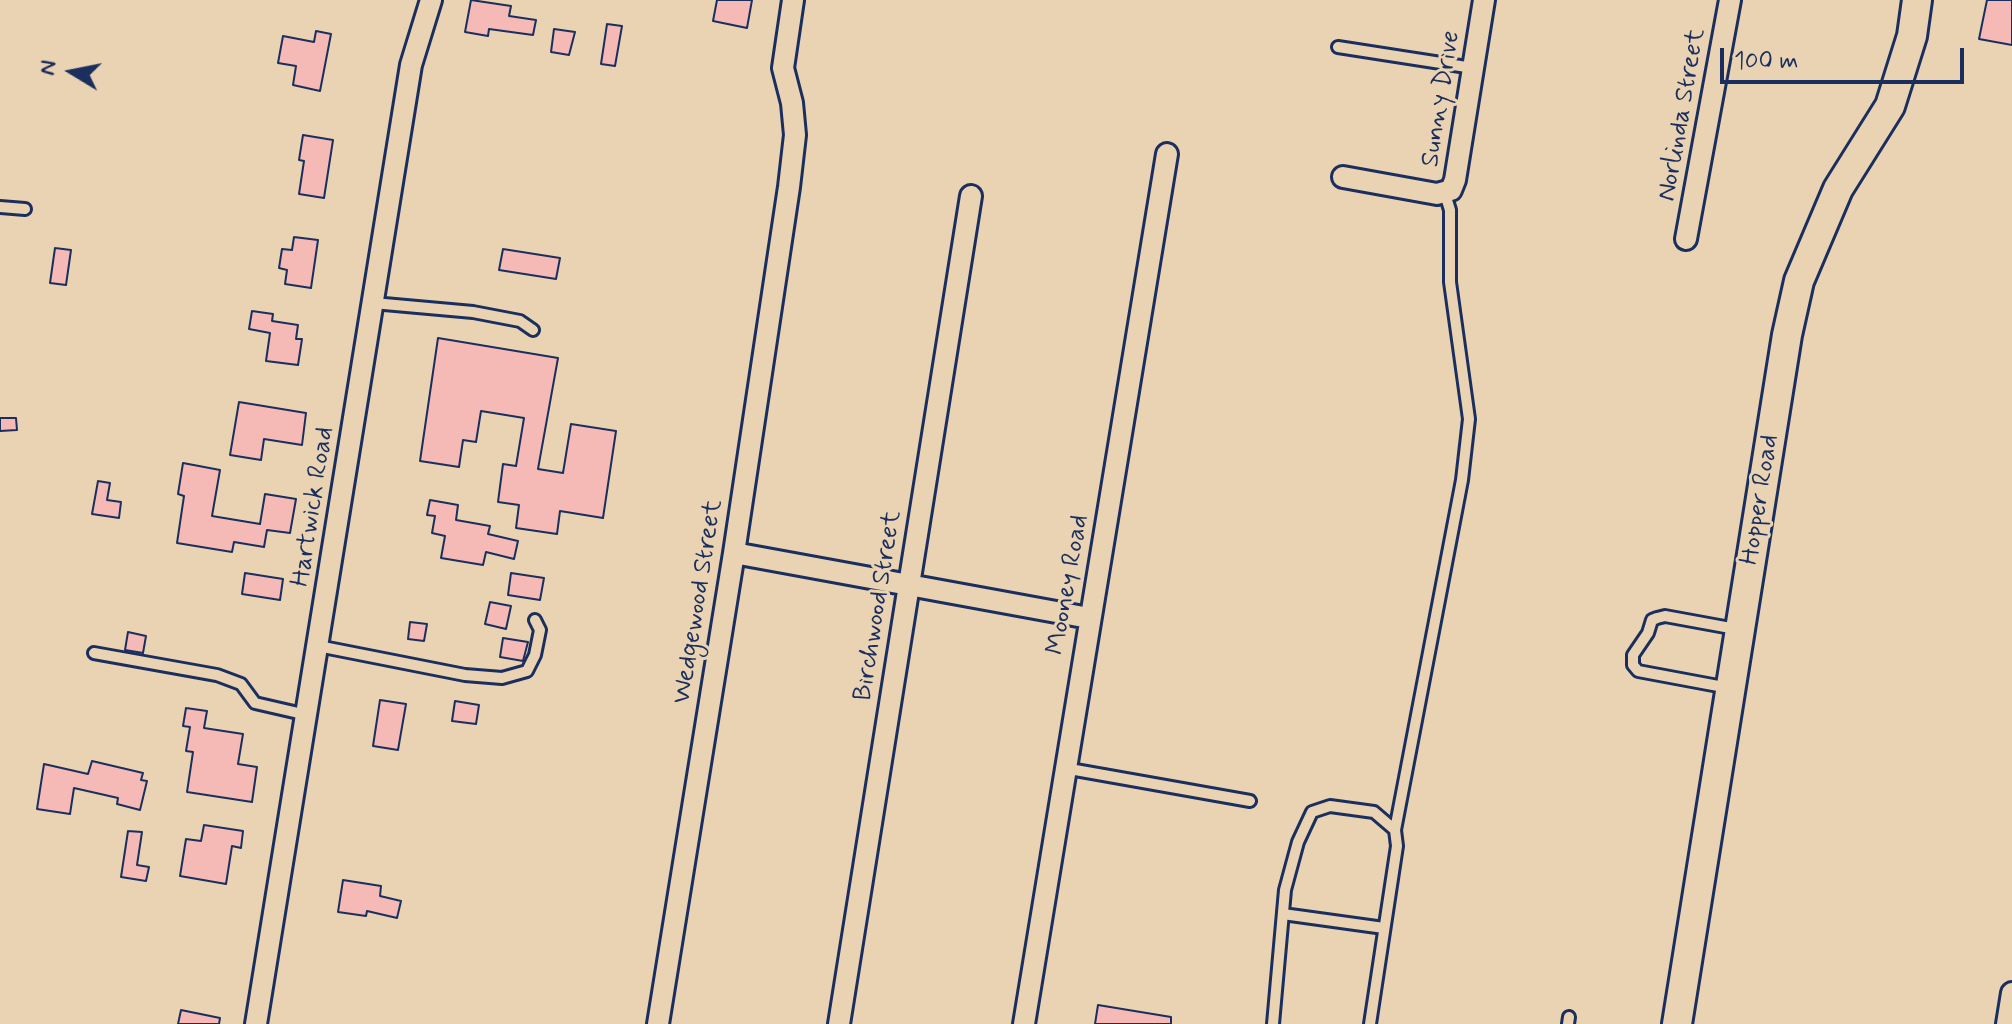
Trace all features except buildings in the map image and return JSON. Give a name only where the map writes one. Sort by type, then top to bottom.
[{"type":"main road","name":"Hopper Road","points":[[1677,1024],[1787,335],[1799,281],[1838,189],[1890,106],[1912,36],[1917,0]]},
{"type":"street","name":"Wedgewood Street","points":[[658,1024],[789,187],[795,135],[792,103],[783,68],[793,0]]},
{"type":"street","name":"Sunny Drive","points":[[1343,177],[1445,194],[1451,190],[1455,183],[1484,0]]},
{"type":"street","name":"Norlinda Street","points":[[1686,239],[1730,0]]},
{"type":"street","name":"Hartwick Road","points":[[256,1024],[411,65],[426,1]]},
{"type":"street","name":"Mooney Road","points":[[1024,1024],[1167,154]]},
{"type":"street","name":"Birchwood Street","points":[[839,1024],[971,196]]},
{"type":"street","points":[[734,553],[1089,618]]},
{"type":"street","points":[[2007,1024],[2012,993]]},
{"type":"lane","points":[[1338,47],[1473,68]]},
{"type":"lane","points":[[1370,1024],[1397,846],[1395,830],[1462,480],[1469,419],[1450,282],[1450,210],[1445,194]]},
{"type":"lane","points":[[0,207],[25,209]]},
{"type":"lane","points":[[373,303],[473,312],[520,321],[533,330]]},
{"type":"lane","points":[[1731,688],[1638,671],[1633,665],[1633,655],[1648,633],[1652,620],[1665,616],[1740,630]]},
{"type":"lane","points":[[318,646],[465,675],[502,678],[527,671],[535,655],[540,630],[535,620]]},
{"type":"lane","points":[[94,653],[217,675],[241,684],[255,703],[307,715]]},
{"type":"lane","points":[[1064,768],[1250,801]]},
{"type":"lane","points":[[1273,1024],[1285,890],[1298,842],[1312,812],[1330,806],[1374,812],[1395,830]]},
{"type":"lane","points":[[1283,914],[1384,928]]}]
